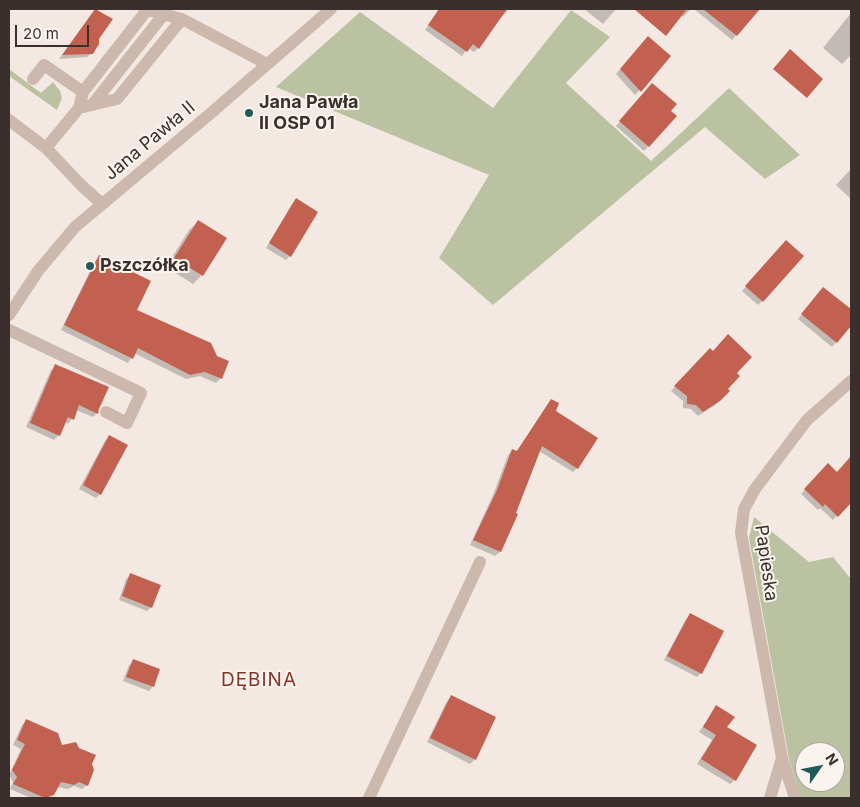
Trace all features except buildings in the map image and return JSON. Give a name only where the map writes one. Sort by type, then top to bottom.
[{"type":"street","points":[[46,148],[79,108],[83,92],[145,9],[182,19],[267,64]]},
{"type":"street","name":"Jana Pawła II","points":[[9,315],[38,271],[76,227],[331,9]]},
{"type":"street","points":[[92,105],[164,14]]},
{"type":"street","points":[[79,108],[117,99],[182,19]]},
{"type":"street","points":[[34,79],[44,65],[83,92]]},
{"type":"street","points":[[9,120],[46,148],[102,204]]},
{"type":"street","points":[[9,330],[141,393],[127,422],[106,412]]},
{"type":"street","name":"Papieska","points":[[795,798],[782,758],[741,532],[744,509],[756,489],[807,420],[851,381]]},
{"type":"street","points":[[369,798],[480,562]]},
{"type":"street","points":[[770,798],[782,758]]},
{"type":"street","points":[[763,798],[775,782]]},
{"type":"green space","points":[[571,10],[610,37],[566,83],[651,161],[729,88],[800,155],[765,179],[705,127],[493,305],[439,258],[489,175],[276,87],[360,12],[493,108]]},
{"type":"green space","points":[[9,69],[41,93],[53,82],[60,91],[62,98],[57,110],[9,76]]},
{"type":"green space","points":[[754,517],[809,562],[833,557],[851,579],[851,798],[801,798],[799,792],[845,792],[845,742],[795,742],[795,778],[789,759],[749,538]]},
{"type":"place","name":"Jana Pawła II OSP 01","points":[[249,113]]},
{"type":"place","name":"Pszczółka","points":[[90,266]]},
{"type":"district","name":"DĘBINA","points":[[259,680]]}]
